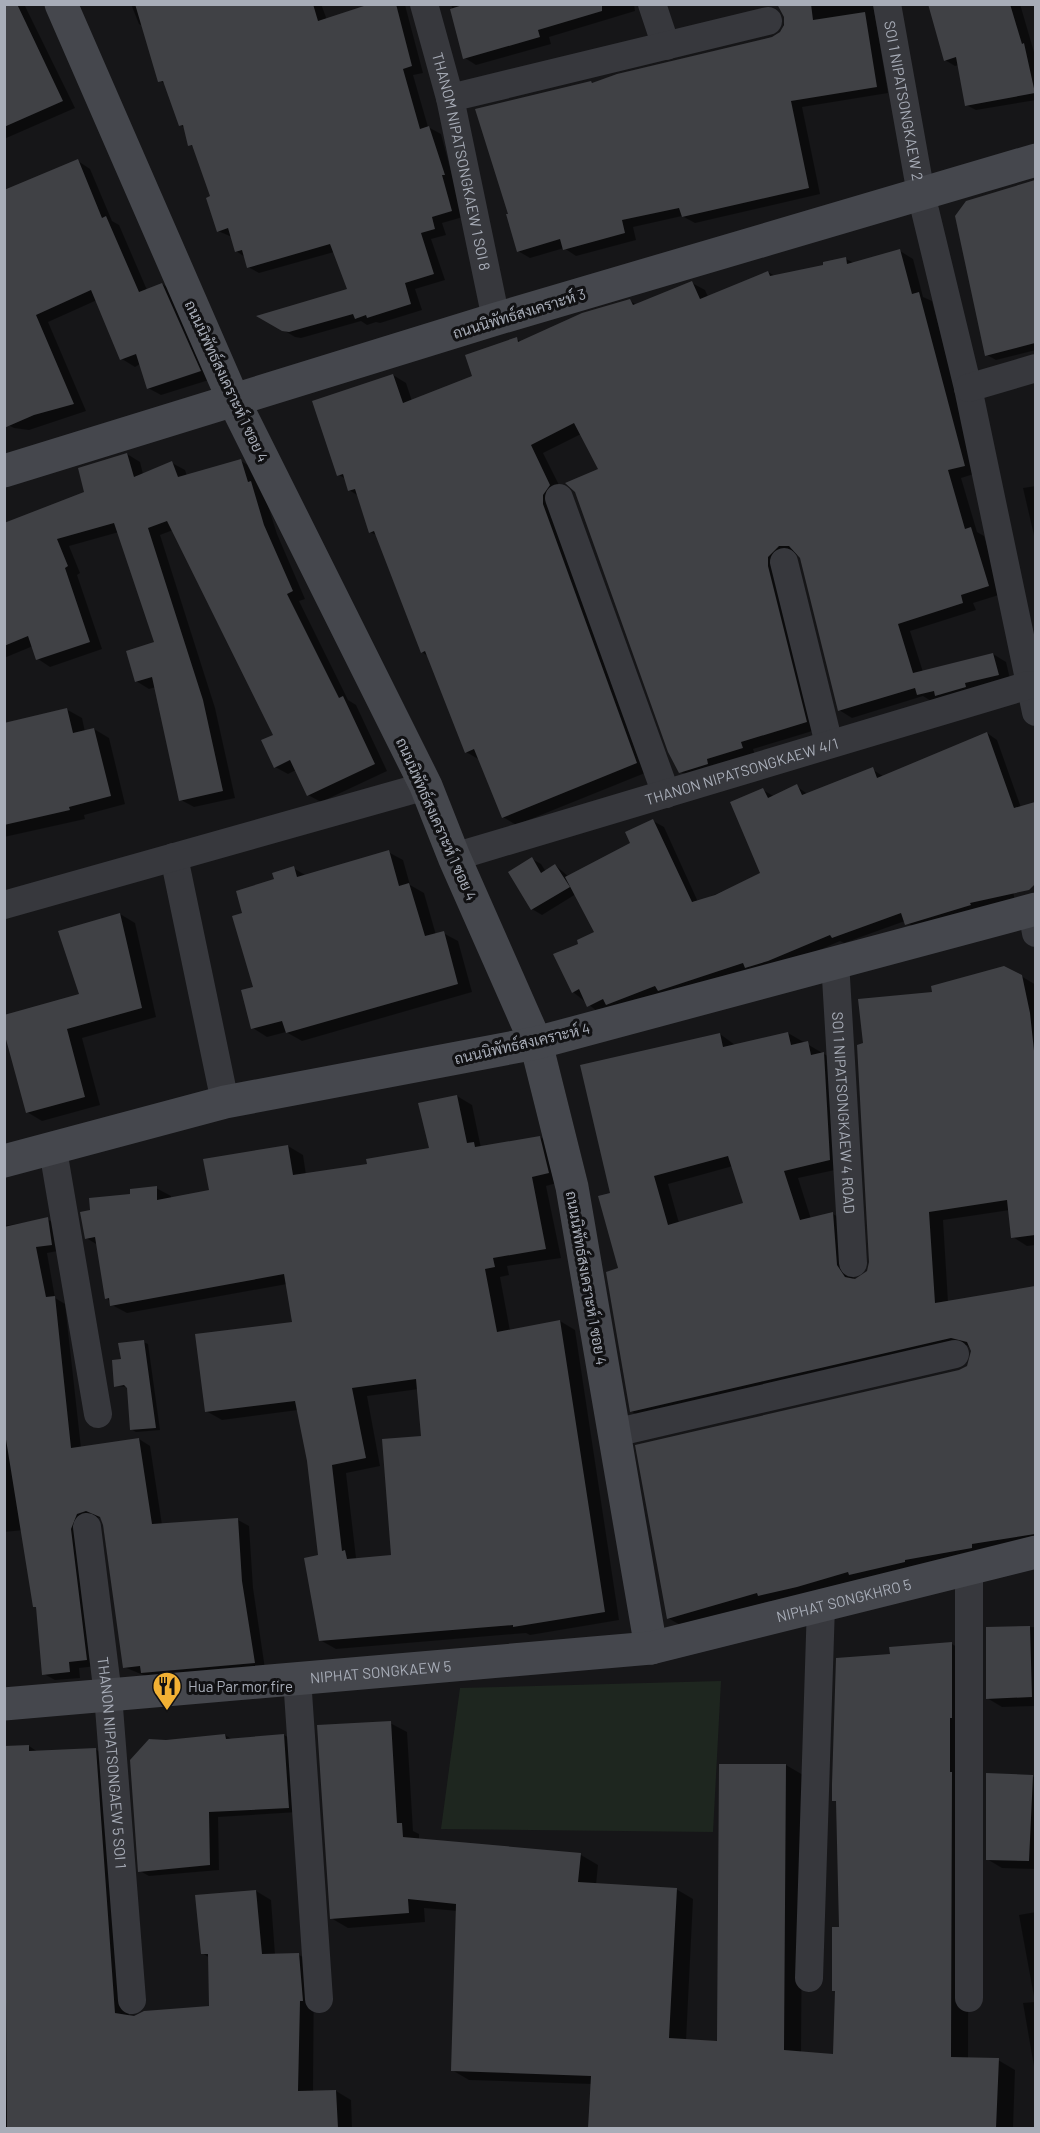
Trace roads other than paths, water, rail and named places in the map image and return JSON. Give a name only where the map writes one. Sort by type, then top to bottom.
[{"type":"street","name":"ถนนนิพัทธ์สงเคราะห์ 1 ซอย 4","points":[[61,4],[233,399],[426,786],[454,858],[536,1042],[572,1187],[651,1648]]},
{"type":"street","name":"THANOM NIPATSONGKAEW 1 SOI 8","points":[[424,4],[450,98],[495,319]]},
{"type":"street","points":[[652,4],[666,46]]},
{"type":"street","name":"SOI 1 NIPATSONGKAEW 2","points":[[887,4],[921,194],[968,388],[1032,699]]},
{"type":"street","points":[[450,98],[768,21]]},
{"type":"street","name":"ถนนนิพัทธ์สงเคราะห์ 3","points":[[4,471],[495,319],[1035,160]]},
{"type":"street","points":[[968,388],[1035,368]]},
{"type":"street","points":[[560,498],[666,794]]},
{"type":"street","points":[[784,562],[829,744]]},
{"type":"street","name":"THANON NIPATSONGKAEW 4/1","points":[[454,858],[829,744],[1032,699]]},
{"type":"street","points":[[4,905],[426,786]]},
{"type":"street","points":[[174,857],[225,1102]]},
{"type":"street","name":"ถนนนิพัทธ์สงเคราะห์ 4","points":[[4,1161],[225,1102],[536,1042],[835,961],[1034,917]]},
{"type":"street","name":"SOI 1 NIPATSONGKAEW 4 ROAD","points":[[835,961],[853,1263]]},
{"type":"street","points":[[52,1150],[98,1414]]},
{"type":"street","points":[[614,1433],[955,1354]]},
{"type":"street","name":"THANON NIPATSONGAEW 5 SOI 1","points":[[87,1527],[108,1695],[132,2000]]},
{"type":"street","name":"NIPHAT SONGKHRO 5","points":[[651,1648],[1035,1552]]},
{"type":"street","points":[[969,1568],[969,1998]]},
{"type":"street","points":[[809,1978],[821,1605]]},
{"type":"street","name":"NIPHAT SONGKAEW 5","points":[[4,1704],[651,1648]]},
{"type":"street","points":[[297,1678],[319,1999]]},
{"type":"place","name":"Hua Par mor fire","points":[[167,1712]]}]
